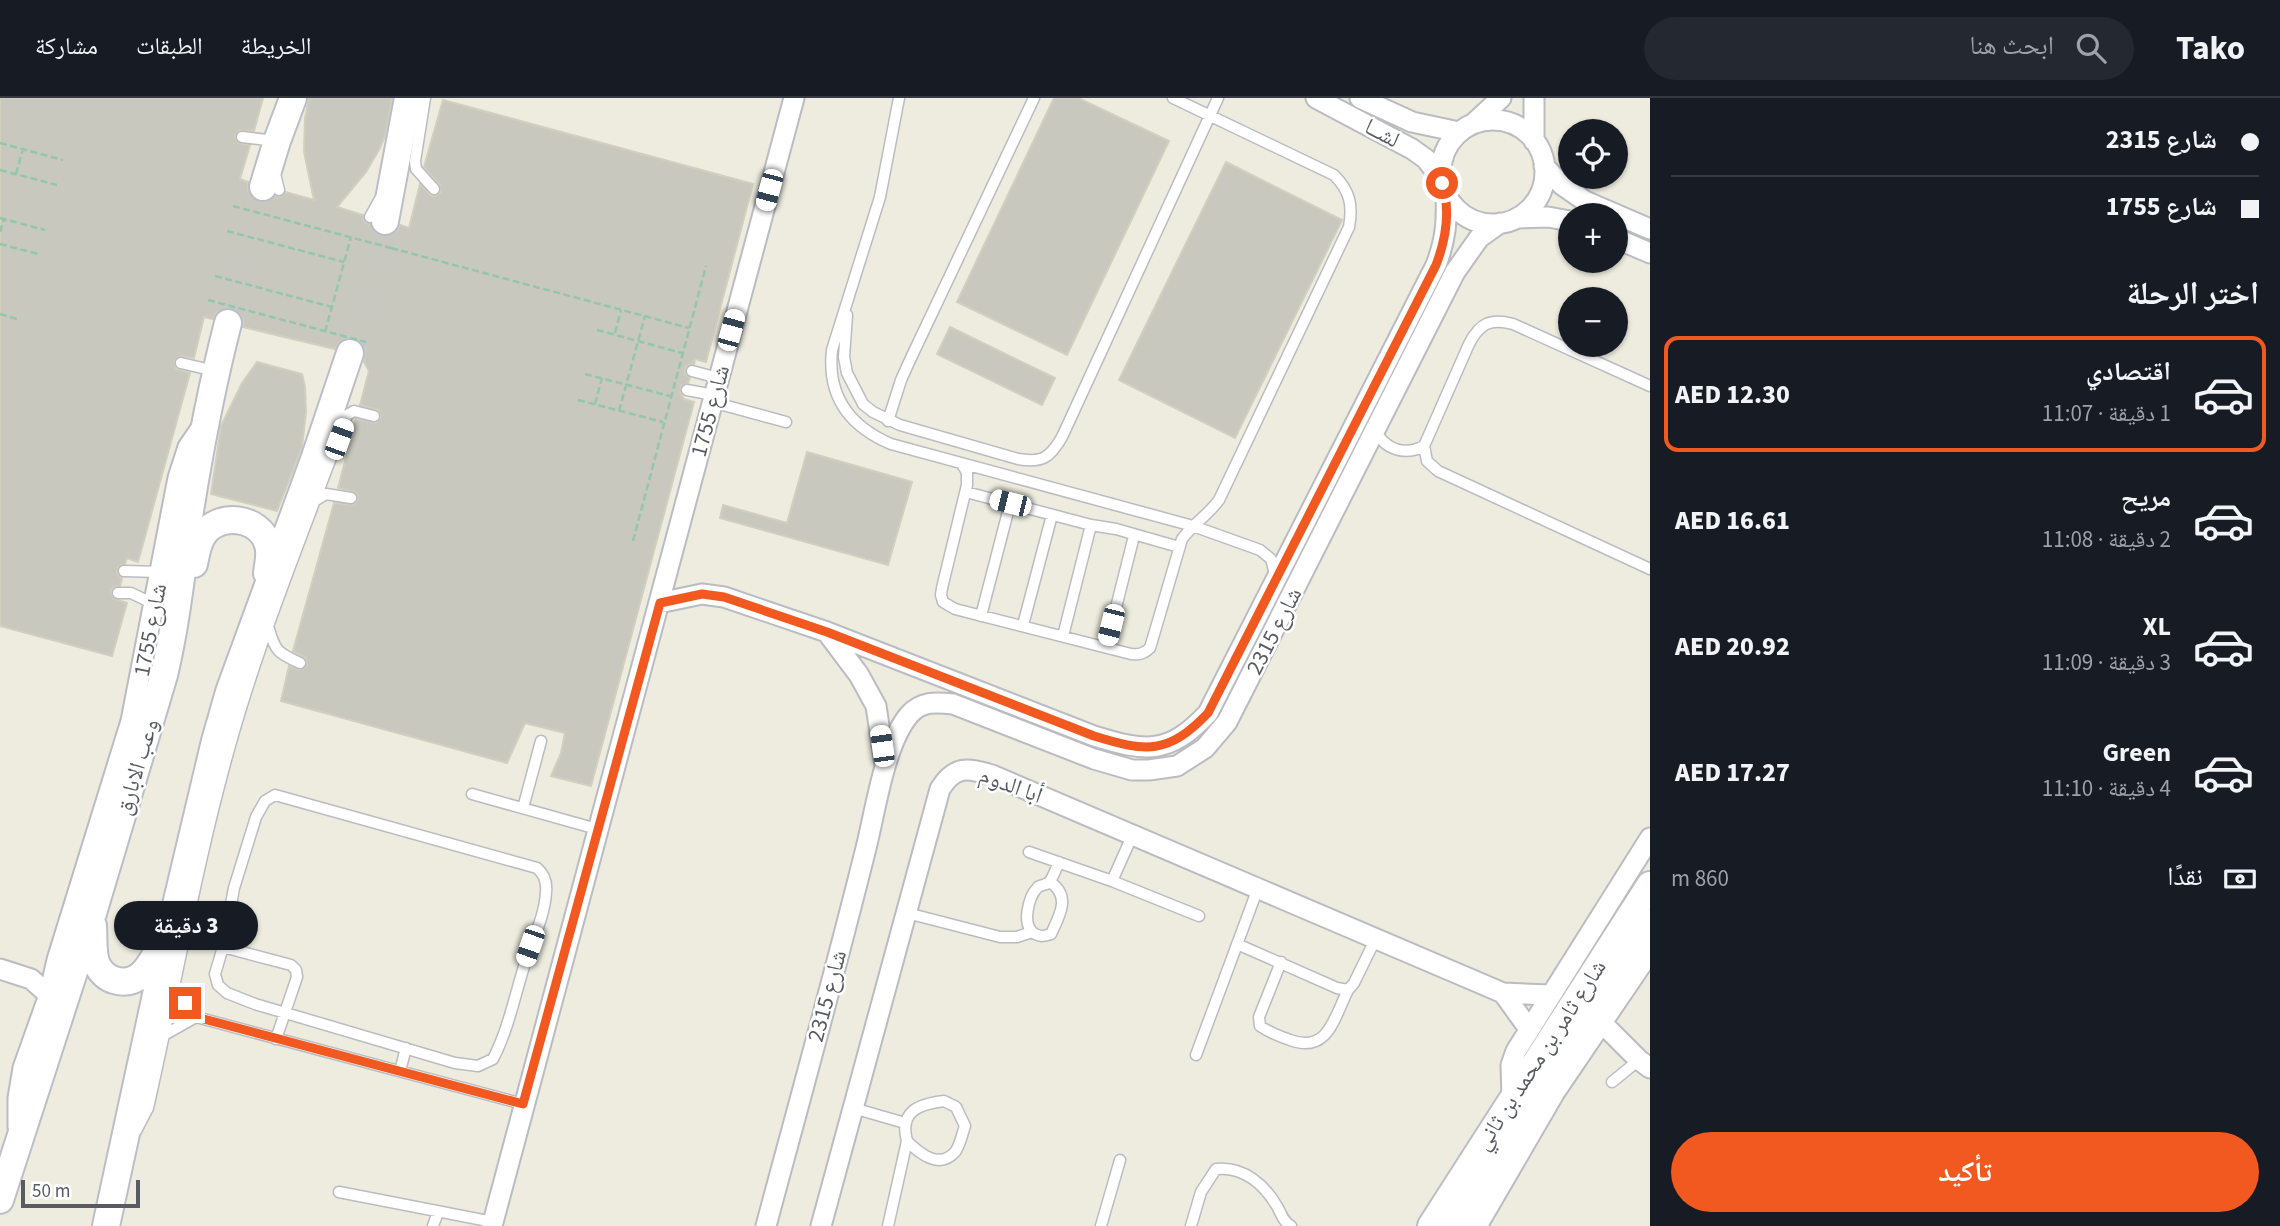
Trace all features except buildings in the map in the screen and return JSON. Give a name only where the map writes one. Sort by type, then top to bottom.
[{"type":"street","points":[[272,170],[293,98]]},
{"type":"street","points":[[377,219],[393,185],[408,98]]},
{"type":"street","name":"شارع 1755","points":[[523,1104],[794,98]]},
{"type":"street","name":"لشــا","points":[[1316,98],[1412,149],[1426,159],[1443,186]]},
{"type":"street","name":"لشــا","points":[[1360,98],[1412,122],[1466,128]]},
{"type":"street","points":[[1502,98],[1466,128],[1445,153],[1443,186],[1457,209],[1481,222],[1548,217],[1558,219]]},
{"type":"street","points":[[1534,98],[1534,141]]},
{"type":"street","points":[[1466,128],[1488,120],[1503,121],[1524,130],[1539,149],[1544,166],[1540,192],[1531,207],[1508,220]]},
{"type":"street","points":[[1544,166],[1562,186],[1585,201],[1650,229]]},
{"type":"street","name":"شارع 2315","points":[[660,603],[709,594],[731,599],[827,632],[1094,736],[1138,748],[1153,748],[1181,737],[1208,713],[1436,265],[1444,244],[1447,224],[1443,186]]},
{"type":"street","name":"شارع 2315","points":[[766,1226],[865,853],[885,766],[903,724],[919,706],[930,702],[953,704],[1094,760],[1132,770],[1177,766],[1211,742],[1227,722],[1455,272],[1479,238],[1508,220]]},
{"type":"street","points":[[1628,244],[1650,253]]},
{"type":"street","name":"وعب الابارق","points":[[0,1200],[93,913],[172,645],[190,510],[206,423],[216,372],[230,331]]},
{"type":"street","points":[[106,1226],[170,930],[215,741],[229,692],[350,352]]},
{"type":"street","name":"شارع 1755","points":[[18,1145],[18,1098],[23,1068],[49,995],[57,960],[135,708],[183,460],[193,439],[206,423]]},
{"type":"street","points":[[172,645],[201,538],[218,523],[227,520],[242,521],[262,533],[266,540],[270,555],[262,602]]},
{"type":"street","name":"شارع 2315","points":[[827,632],[859,675],[876,706],[885,766]]},
{"type":"street","name":"أبا الدوم","points":[[821,1226],[940,789],[955,772],[971,770],[992,775],[1503,993],[1550,995]]},
{"type":"street","points":[[96,839],[112,824],[126,804]]},
{"type":"street","points":[[1512,1099],[1512,1060],[1650,838]]},
{"type":"street","name":"شارع ثامر بن محمد بن ثاني","points":[[1431,1226],[1650,885]]},
{"type":"street","points":[[93,913],[94,954],[97,965],[108,978],[116,981],[129,981],[143,974],[170,930]]},
{"type":"street","name":"شارع ثامر بن محمد بن ثاني","points":[[1456,1226],[1650,923]]},
{"type":"street","points":[[1481,1223],[1555,1093],[1650,952]]},
{"type":"street","points":[[20,975],[41,971],[57,960]]},
{"type":"street","points":[[0,969],[31,979],[49,995]]},
{"type":"street","points":[[1503,993],[1529,1029]]},
{"type":"street","points":[[1602,1023],[1644,1064]]},
{"type":"street","points":[[493,1224],[523,1104]]},
{"type":"lane","points":[[425,98],[415,161],[416,169],[435,189]]},
{"type":"lane","points":[[899,98],[882,187],[848,304],[836,334],[830,368],[833,383],[846,411],[864,431],[891,444],[1193,526],[1260,550],[1267,554],[1274,564],[1276,578]]},
{"type":"lane","points":[[888,421],[910,360],[1034,98]]},
{"type":"lane","points":[[961,463],[968,478],[941,595],[943,602],[981,616],[1138,655],[1150,648],[1179,547],[1193,526],[1219,499],[1349,227],[1352,213],[1347,192],[1334,175],[1173,98]]},
{"type":"lane","points":[[848,304],[844,357],[847,373],[863,404],[873,412],[888,421],[1018,458],[1036,461],[1050,454],[1062,437],[1218,98]]},
{"type":"lane","points":[[242,137],[272,170]]},
{"type":"lane","points":[[1650,387],[1513,324],[1500,321],[1486,323],[1475,331],[1424,446],[1427,461],[1438,471],[1650,569]]},
{"type":"lane","points":[[181,363],[216,372]]},
{"type":"lane","points":[[692,371],[715,392]]},
{"type":"lane","points":[[687,390],[715,392],[786,422]]},
{"type":"lane","points":[[121,1152],[148,1108],[233,736],[269,628],[347,415],[354,411],[374,415]]},
{"type":"lane","points":[[1375,430],[1383,442],[1396,450],[1411,451],[1424,446]]},
{"type":"lane","points":[[966,492],[1179,547]]},
{"type":"lane","points":[[315,500],[326,494],[351,498]]},
{"type":"lane","points":[[981,616],[1010,503]]},
{"type":"lane","points":[[1023,625],[1052,515]]},
{"type":"lane","points":[[1063,636],[1091,525]]},
{"type":"lane","points":[[1106,647],[1134,536]]},
{"type":"lane","points":[[124,571],[161,571]]},
{"type":"lane","points":[[118,593],[131,593],[155,604]]},
{"type":"lane","points":[[269,628],[275,649],[300,663]]},
{"type":"lane","points":[[523,808],[541,741]]},
{"type":"lane","points":[[472,794],[597,829]]},
{"type":"lane","points":[[275,795],[537,868],[542,872],[547,891],[544,907],[508,1023],[493,1059],[478,1066],[455,1063],[285,1012],[227,993],[218,985],[215,974],[234,888],[256,817],[265,801],[275,795]]},
{"type":"lane","points":[[1112,881],[1133,834]]},
{"type":"lane","points":[[1029,852],[1112,881],[1199,916]]},
{"type":"lane","points":[[1050,882],[1061,892],[1063,901],[1052,934],[1044,937],[1028,928],[1029,904],[1036,889],[1050,882],[1059,862]]},
{"type":"lane","points":[[1196,1055],[1258,888]]},
{"type":"lane","points":[[907,913],[1000,937],[1017,937],[1032,932]]},
{"type":"lane","points":[[1281,962],[1259,1017],[1260,1026],[1304,1045],[1316,1042],[1326,1035],[1376,938]]},
{"type":"lane","points":[[1237,944],[1337,988],[1348,990]]},
{"type":"lane","points":[[223,947],[291,965],[296,970],[297,977],[276,1039]]},
{"type":"lane","points":[[174,989],[196,1017],[523,1104]]},
{"type":"lane","points":[[164,1035],[196,1017]]},
{"type":"lane","points":[[400,1071],[406,1048]]},
{"type":"lane","points":[[1612,1082],[1644,1064]]},
{"type":"lane","points":[[888,1226],[907,1141],[905,1123],[912,1111],[928,1103],[944,1101],[956,1107],[965,1126],[957,1151],[939,1160],[929,1158],[907,1141]]},
{"type":"lane","points":[[853,1108],[905,1123]]},
{"type":"lane","points":[[1101,1226],[1120,1160]]},
{"type":"lane","points":[[1191,1226],[1201,1192],[1216,1169],[1223,1168],[1243,1171],[1261,1185],[1277,1206],[1285,1223],[1291,1226]]},
{"type":"lane","points":[[339,1192],[459,1214],[493,1224]]},
{"type":"lane","points":[[433,1226],[438,1212]]},
{"type":"path","points":[[0,142],[63,160]]},
{"type":"path","points":[[16,174],[23,149]]},
{"type":"path","points":[[0,170],[57,185]]},
{"type":"path","points":[[233,205],[689,328]]},
{"type":"path","points":[[0,232],[2,218],[44,230]]},
{"type":"path","points":[[227,231],[344,262]]},
{"type":"path","points":[[326,331],[351,237]]},
{"type":"path","points":[[0,244],[37,254]]},
{"type":"path","points":[[633,541],[706,267]]},
{"type":"path","points":[[215,276],[332,307]]},
{"type":"path","points":[[208,300],[326,331],[350,352]]},
{"type":"path","points":[[614,335],[621,310]]},
{"type":"path","points":[[0,314],[20,320]]},
{"type":"path","points":[[619,411],[645,316]]},
{"type":"path","points":[[597,330],[682,353]]},
{"type":"path","points":[[585,374],[671,396]]},
{"type":"path","points":[[595,404],[602,378]]},
{"type":"path","points":[[578,400],[663,422]]},
{"type":"tunnel","points":[[228,323],[263,187]]},
{"type":"tunnel","points":[[350,353],[385,221]]},
{"type":"route","points":[[185,1003],[196,1017],[523,1104],[660,603],[702,594],[724,597],[827,632],[1094,736],[1138,748],[1153,748],[1181,737],[1208,713],[1436,265],[1444,244],[1447,224],[1446,193],[1442,183]]}]
